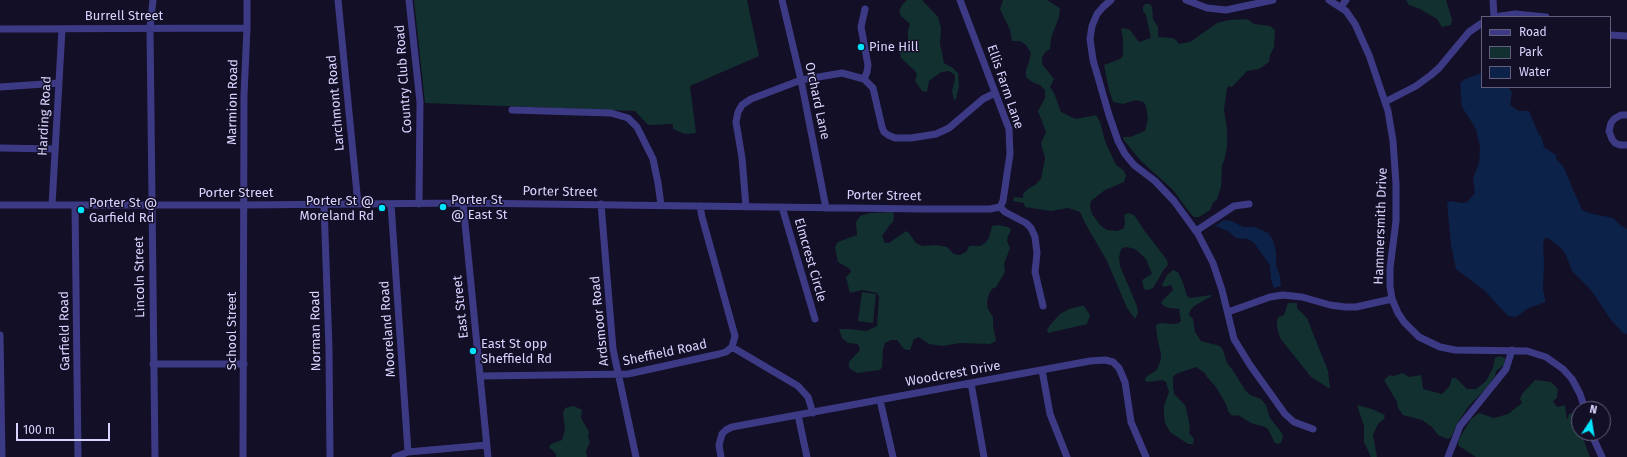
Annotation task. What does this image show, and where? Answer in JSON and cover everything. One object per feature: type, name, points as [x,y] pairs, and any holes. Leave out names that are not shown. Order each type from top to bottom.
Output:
[{"type":"street","name":"Lincoln Street","points":[[153,0],[150,28],[155,457]]},
{"type":"street","name":"Marmion Road","points":[[244,205],[245,83],[248,28],[247,0]]},
{"type":"street","name":"Larchmont Road","points":[[338,0],[358,204]]},
{"type":"street","name":"Country Club Road","points":[[409,0],[420,103],[419,204]]},
{"type":"street","name":"Orchard Lane","points":[[782,0],[801,80],[826,208]]},
{"type":"street","name":"Ellis Farm Lane","points":[[960,0],[995,93],[1008,122],[1010,154],[1003,201],[1000,207]]},
{"type":"street","points":[[1112,0],[1097,14],[1092,26],[1090,39],[1091,52],[1113,129],[1125,154],[1134,165],[1155,181],[1174,201],[1196,231],[1213,263],[1222,290],[1232,332],[1238,345],[1278,406],[1294,422],[1313,429]]},
{"type":"street","points":[[1186,0],[1207,8],[1226,10],[1273,0]]},
{"type":"street","name":"Hammersmith Drive","points":[[1329,0],[1341,6],[1351,17],[1362,37],[1385,102],[1393,141],[1396,177],[1396,221],[1390,274],[1392,299],[1404,322],[1419,337],[1434,345],[1455,350],[1512,350],[1527,351],[1540,355],[1563,369],[1578,389],[1582,401]]},
{"type":"street","points":[[1341,6],[1346,0]]},
{"type":"street","points":[[1493,0],[1494,16]]},
{"type":"street","points":[[864,79],[868,68],[861,27],[865,9]]},
{"type":"street","points":[[1498,16],[1522,14],[1538,16]]},
{"type":"street","points":[[1385,102],[1416,86],[1431,75],[1469,32],[1481,24]]},
{"type":"street","name":"Burrell Street","points":[[0,29],[248,28]]},
{"type":"street","name":"Harding Road","points":[[52,205],[62,29]]},
{"type":"street","points":[[1611,35],[1627,36]]},
{"type":"street","points":[[746,207],[742,158],[736,122],[738,112],[742,105],[748,100],[801,80],[842,72],[864,79],[871,84],[874,90],[884,132],[895,138],[923,137],[940,133],[983,99],[995,93]]},
{"type":"street","points":[[0,87],[58,83]]},
{"type":"street","points":[[512,110],[611,113],[625,116],[637,127],[652,156],[661,205]]},
{"type":"street","points":[[1627,115],[1621,115],[1614,119],[1611,123],[1609,131],[1615,142],[1620,145],[1627,145]]},
{"type":"street","points":[[0,148],[55,148]]},
{"type":"street","name":"Porter Street","points":[[0,205],[463,203],[931,209],[1000,207]]},
{"type":"street","name":"East Street","points":[[463,203],[488,457]]},
{"type":"street","name":"Norman Road","points":[[324,204],[328,320],[330,457]]},
{"type":"street","name":"Mooreland Road","points":[[391,204],[408,452]]},
{"type":"street","name":"Ardsmoor Road","points":[[601,204],[612,342],[636,457]]},
{"type":"street","points":[[1196,231],[1234,206],[1250,204]]},
{"type":"street","name":"Garfield Road","points":[[75,205],[78,457]]},
{"type":"street","name":"School Street","points":[[243,457],[244,205]]},
{"type":"street","points":[[700,206],[701,216],[735,336],[732,346],[798,386],[808,397],[813,412]]},
{"type":"street","name":"Elmcrest Circle","points":[[782,207],[815,319]]},
{"type":"street","points":[[1000,207],[1026,224],[1032,231],[1038,252],[1035,272],[1044,306]]},
{"type":"street","points":[[1228,312],[1270,297],[1283,295],[1302,296],[1330,305],[1345,307],[1356,307],[1392,299]]},
{"type":"street","points":[[0,335],[2,457]]},
{"type":"street","name":"Sheffield Road","points":[[480,376],[632,374],[719,354],[726,352],[732,346]]},
{"type":"street","points":[[1448,457],[1460,426],[1506,369],[1512,350]]},
{"type":"street","name":"Woodcrest Drive","points":[[721,457],[720,441],[722,434],[726,430],[813,412],[971,383],[1100,360],[1108,360],[1116,364],[1125,382],[1131,422],[1146,457]]},
{"type":"street","points":[[153,364],[244,364]]},
{"type":"street","points":[[1042,370],[1050,414],[1067,457]]},
{"type":"street","points":[[971,383],[984,457]]},
{"type":"street","points":[[880,400],[893,457]]},
{"type":"street","points":[[798,415],[807,457]]},
{"type":"street","points":[[1595,441],[1602,457]]},
{"type":"street","points":[[395,457],[408,452],[487,445]]},
{"type":"green space","points":[[414,0],[747,0],[759,56],[690,86],[696,133],[685,134],[673,129],[673,124],[648,125],[635,111],[425,103]]},
{"type":"green space","points":[[907,0],[922,0],[938,17],[941,28],[940,44],[944,63],[958,73],[959,86],[956,99],[954,100],[952,91],[955,75],[949,71],[941,72],[929,81],[927,92],[922,91],[915,81],[917,74],[901,58],[901,48],[908,40],[908,30],[910,24],[901,16],[899,11]]},
{"type":"green space","points":[[1003,0],[1047,0],[1060,8],[1059,17],[1051,38],[1050,49],[1045,52],[1042,58],[1042,64],[1054,79],[1050,87],[1054,93],[1061,112],[1076,119],[1096,115],[1100,122],[1105,141],[1116,165],[1123,170],[1126,175],[1124,182],[1105,190],[1091,201],[1090,206],[1092,214],[1101,226],[1107,230],[1118,231],[1124,228],[1124,215],[1128,213],[1134,215],[1167,260],[1168,265],[1153,288],[1148,290],[1144,289],[1142,280],[1152,274],[1146,259],[1135,249],[1126,247],[1121,249],[1119,257],[1120,266],[1137,306],[1138,313],[1135,319],[1127,308],[1107,261],[1080,212],[1068,208],[1051,211],[1025,207],[1024,203],[1013,201],[1014,197],[1023,198],[1023,194],[1041,179],[1045,158],[1041,143],[1046,132],[1038,111],[1045,98],[1045,90],[1040,85],[1032,82],[1026,77],[1026,70],[1031,53],[1026,45],[1020,41],[1012,41],[1010,30],[1000,9]]},
{"type":"green space","points":[[1406,0],[1446,0],[1452,20],[1451,25],[1442,27],[1437,19],[1420,9],[1409,5]]},
{"type":"green space","points":[[1145,4],[1150,4],[1152,7],[1153,19],[1158,27],[1158,37],[1172,38],[1179,44],[1190,42],[1217,23],[1229,20],[1247,19],[1254,24],[1270,26],[1275,30],[1274,47],[1270,55],[1269,62],[1259,69],[1247,71],[1232,87],[1229,86],[1227,88],[1224,110],[1227,129],[1227,147],[1222,165],[1221,187],[1217,199],[1213,203],[1210,210],[1199,217],[1194,217],[1190,213],[1173,190],[1140,160],[1123,139],[1124,137],[1130,137],[1145,131],[1148,119],[1146,106],[1143,102],[1136,100],[1123,104],[1113,102],[1109,90],[1104,65],[1120,59],[1123,56],[1123,39],[1121,29],[1125,28],[1130,30],[1139,42],[1151,38],[1146,15],[1143,11]]},
{"type":"green space","points":[[893,212],[893,222],[882,236],[885,243],[889,243],[906,231],[916,243],[922,246],[936,245],[947,247],[954,254],[960,255],[966,252],[969,246],[980,246],[985,243],[989,238],[992,226],[998,225],[1008,227],[1011,230],[1007,241],[1010,248],[1004,264],[1005,272],[996,287],[992,289],[989,294],[987,302],[988,309],[993,317],[996,341],[990,344],[960,343],[943,346],[929,344],[919,337],[914,339],[910,350],[907,350],[904,349],[897,340],[891,340],[885,343],[883,349],[882,367],[880,370],[857,373],[849,368],[849,362],[860,350],[858,344],[848,343],[842,338],[839,329],[866,331],[877,326],[879,297],[877,293],[863,290],[850,293],[846,277],[851,272],[850,269],[838,262],[835,247],[838,242],[857,235],[856,222],[860,216],[870,213]]},
{"type":"green space","points":[[1173,270],[1178,272],[1187,296],[1190,298],[1212,296],[1194,306],[1190,311],[1189,315],[1193,319],[1195,332],[1201,341],[1220,346],[1223,350],[1227,363],[1245,390],[1250,395],[1261,399],[1266,405],[1270,418],[1282,433],[1283,437],[1281,443],[1275,443],[1268,429],[1265,427],[1251,423],[1238,415],[1231,415],[1216,387],[1205,373],[1196,367],[1176,374],[1173,377],[1174,394],[1185,405],[1190,427],[1189,433],[1194,439],[1193,444],[1188,444],[1170,432],[1165,423],[1164,415],[1164,406],[1169,392],[1166,382],[1162,380],[1149,382],[1145,381],[1145,379],[1157,370],[1161,359],[1156,325],[1160,323],[1175,324],[1181,321],[1179,309],[1169,308],[1161,303],[1173,290],[1171,285],[1164,287],[1162,285],[1167,275]]},
{"type":"green space","points":[[862,292],[876,294],[873,323],[858,321]]},
{"type":"green space","points":[[1288,303],[1297,303],[1297,308],[1307,318],[1328,371],[1330,389],[1311,377],[1280,338],[1277,327],[1278,317],[1284,315]]},
{"type":"green space","points":[[1084,306],[1090,315],[1087,324],[1048,333],[1047,330],[1050,325],[1060,314],[1069,309]]},
{"type":"green space","points":[[1499,356],[1505,358],[1504,365],[1496,371],[1495,376],[1487,387],[1468,407],[1451,437],[1448,439],[1438,435],[1432,427],[1422,420],[1403,415],[1384,380],[1390,375],[1393,376],[1403,373],[1409,377],[1421,375],[1423,389],[1442,394],[1449,387],[1452,378],[1456,378],[1467,389],[1476,389],[1486,381],[1493,368],[1495,358]]},
{"type":"green space","points":[[1535,380],[1551,382],[1558,389],[1557,398],[1553,401],[1557,407],[1565,405],[1567,420],[1569,414],[1571,414],[1571,441],[1584,441],[1590,457],[1476,457],[1459,446],[1459,439],[1471,419],[1479,413],[1494,418],[1508,414],[1522,403],[1520,399],[1522,394]]},
{"type":"green space","points":[[1357,405],[1372,409],[1385,415],[1384,419],[1378,424],[1373,435],[1377,457],[1371,457],[1364,442],[1364,426]]},
{"type":"green space","points":[[574,406],[582,410],[581,418],[589,432],[588,436],[590,442],[586,451],[587,457],[556,457],[556,454],[549,447],[551,444],[562,440],[565,430],[563,413],[565,408]]},
{"type":"water","points":[[1481,73],[1481,88],[1509,88],[1512,92],[1510,105],[1519,111],[1529,111],[1539,135],[1541,136],[1544,147],[1556,155],[1556,159],[1563,166],[1582,210],[1613,218],[1627,229],[1627,334],[1623,333],[1611,320],[1591,290],[1572,271],[1562,249],[1548,238],[1544,239],[1543,245],[1543,289],[1545,302],[1527,309],[1516,317],[1508,316],[1484,290],[1456,269],[1451,245],[1447,203],[1450,201],[1467,202],[1475,193],[1473,178],[1479,163],[1480,148],[1476,129],[1462,107],[1460,83],[1465,79]]},
{"type":"water","points":[[1224,220],[1232,221],[1243,227],[1255,227],[1268,233],[1273,240],[1276,252],[1276,265],[1280,276],[1281,286],[1274,288],[1271,280],[1270,265],[1254,243],[1248,239],[1236,238],[1228,231],[1215,226]]},
{"type":"place","name":"Pine Hill","points":[[861,47]]},
{"type":"place","name":"Porter St @ East St","points":[[443,207]]},
{"type":"place","name":"Porter St @ Moreland Rd","points":[[382,208]]},
{"type":"place","name":"Porter St @ Garfield Rd","points":[[81,210]]},
{"type":"place","name":"East St opp Sheffield Rd","points":[[473,351]]}]
